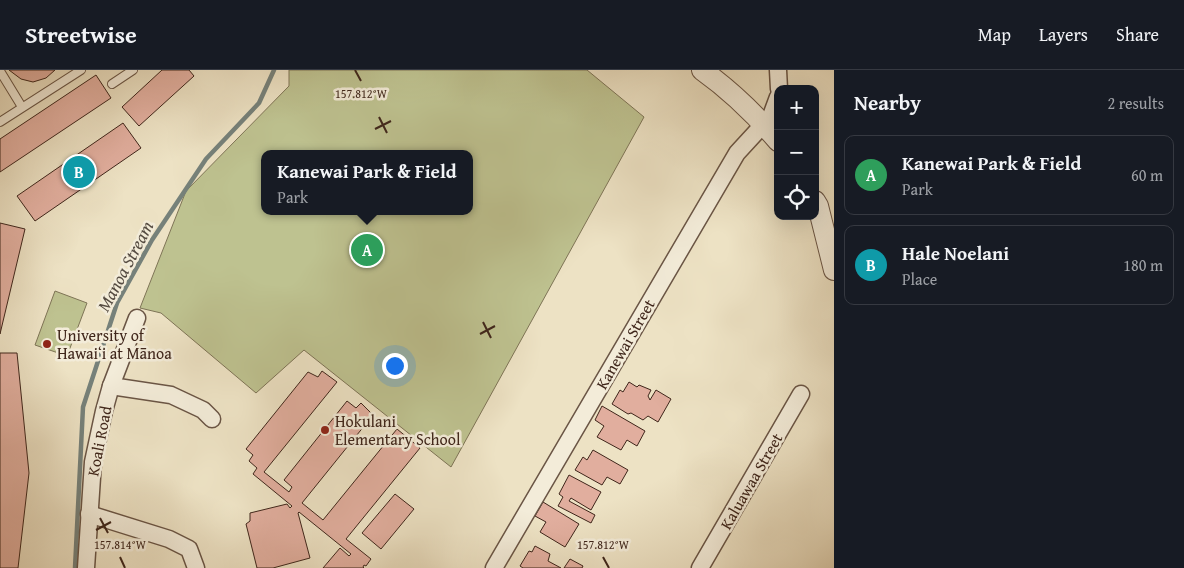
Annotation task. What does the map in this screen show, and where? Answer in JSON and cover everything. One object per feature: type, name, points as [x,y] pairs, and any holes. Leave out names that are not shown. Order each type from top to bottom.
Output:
[{"type":"street","points":[[702,70],[720,83],[774,136]]},
{"type":"street","points":[[778,70],[778,85]]},
{"type":"street","name":"Kanewai Street","points":[[494,568],[737,153],[772,116],[774,110]]},
{"type":"street","points":[[819,210],[834,270]]},
{"type":"street","name":"Koali Road","points":[[86,568],[93,462],[111,386],[137,318]]},
{"type":"street","points":[[111,386],[171,395],[203,410],[212,419]]},
{"type":"street","name":"Kaluawaa Street","points":[[700,568],[801,394]]},
{"type":"street","points":[[89,514],[169,539],[189,549],[196,568]]},
{"type":"lane","points":[[0,70],[22,107]]},
{"type":"lane","points":[[0,122],[81,70]]},
{"type":"lane","points":[[112,84],[133,70]]},
{"type":"green space","points":[[289,70],[587,70],[644,117],[451,467],[304,350],[256,393],[161,313],[140,308],[186,191],[289,86]]},
{"type":"green space","points":[[55,291],[87,303],[67,356],[35,345]]},
{"type":"building","points":[[9,70],[55,70],[46,78],[33,82],[21,79]]},
{"type":"building","points":[[162,70],[189,70],[194,76],[139,126],[122,107]]},
{"type":"building","points":[[96,75],[111,98],[0,172],[0,139]]},
{"type":"building","points":[[123,123],[141,148],[35,221],[17,196]]},
{"type":"building","points":[[0,223],[25,229],[0,334]]},
{"type":"building","points":[[0,353],[17,353],[29,473],[18,568],[0,568]]},
{"type":"building","points":[[322,371],[337,382],[264,472],[289,492],[292,487],[284,480],[347,401],[356,408],[361,403],[373,415],[302,503],[323,520],[397,429],[420,448],[346,539],[371,559],[366,566],[364,565],[364,568],[323,568],[340,548],[349,556],[351,554],[299,512],[310,558],[273,568],[257,568],[246,524],[250,521],[250,513],[287,504],[290,508],[292,506],[253,474],[257,468],[249,461],[253,455],[246,449],[308,372],[318,377]]},
{"type":"building","points":[[629,382],[637,387],[639,385],[651,390],[648,396],[650,400],[656,390],[671,399],[658,422],[648,416],[643,420],[631,413],[628,414],[612,404],[620,390],[623,392]]},
{"type":"building","points":[[602,406],[645,431],[637,446],[627,440],[621,450],[597,437],[604,426],[595,420]]},
{"type":"building","points":[[593,450],[628,470],[620,484],[607,477],[602,485],[575,470],[583,457],[587,460]]},
{"type":"building","points":[[569,475],[601,492],[591,510],[571,498],[569,501],[595,515],[591,523],[558,506],[563,497],[559,494]]},
{"type":"building","points":[[395,494],[414,509],[381,549],[362,533]]},
{"type":"building","points":[[543,502],[579,524],[565,547],[540,532],[546,522],[535,516]]},
{"type":"building","points":[[535,546],[550,554],[548,561],[561,568],[523,568],[520,566],[529,551],[532,552]]},
{"type":"building","points":[[570,559],[583,566],[582,568],[564,568]]},
{"type":"waterway","name":"Manoa Stream","points":[[75,568],[83,407],[117,303],[152,240],[206,159],[259,103],[274,70]]},
{"type":"place","name":"Hale Noelani","points":[[79,172]]},
{"type":"place","name":"Kanewai Park & Field","points":[[367,250]]},
{"type":"place","name":"University of Hawaiʻi at Mānoa","points":[[47,344]]},
{"type":"place","name":"Hokulani Elementary School","points":[[325,430]]}]
